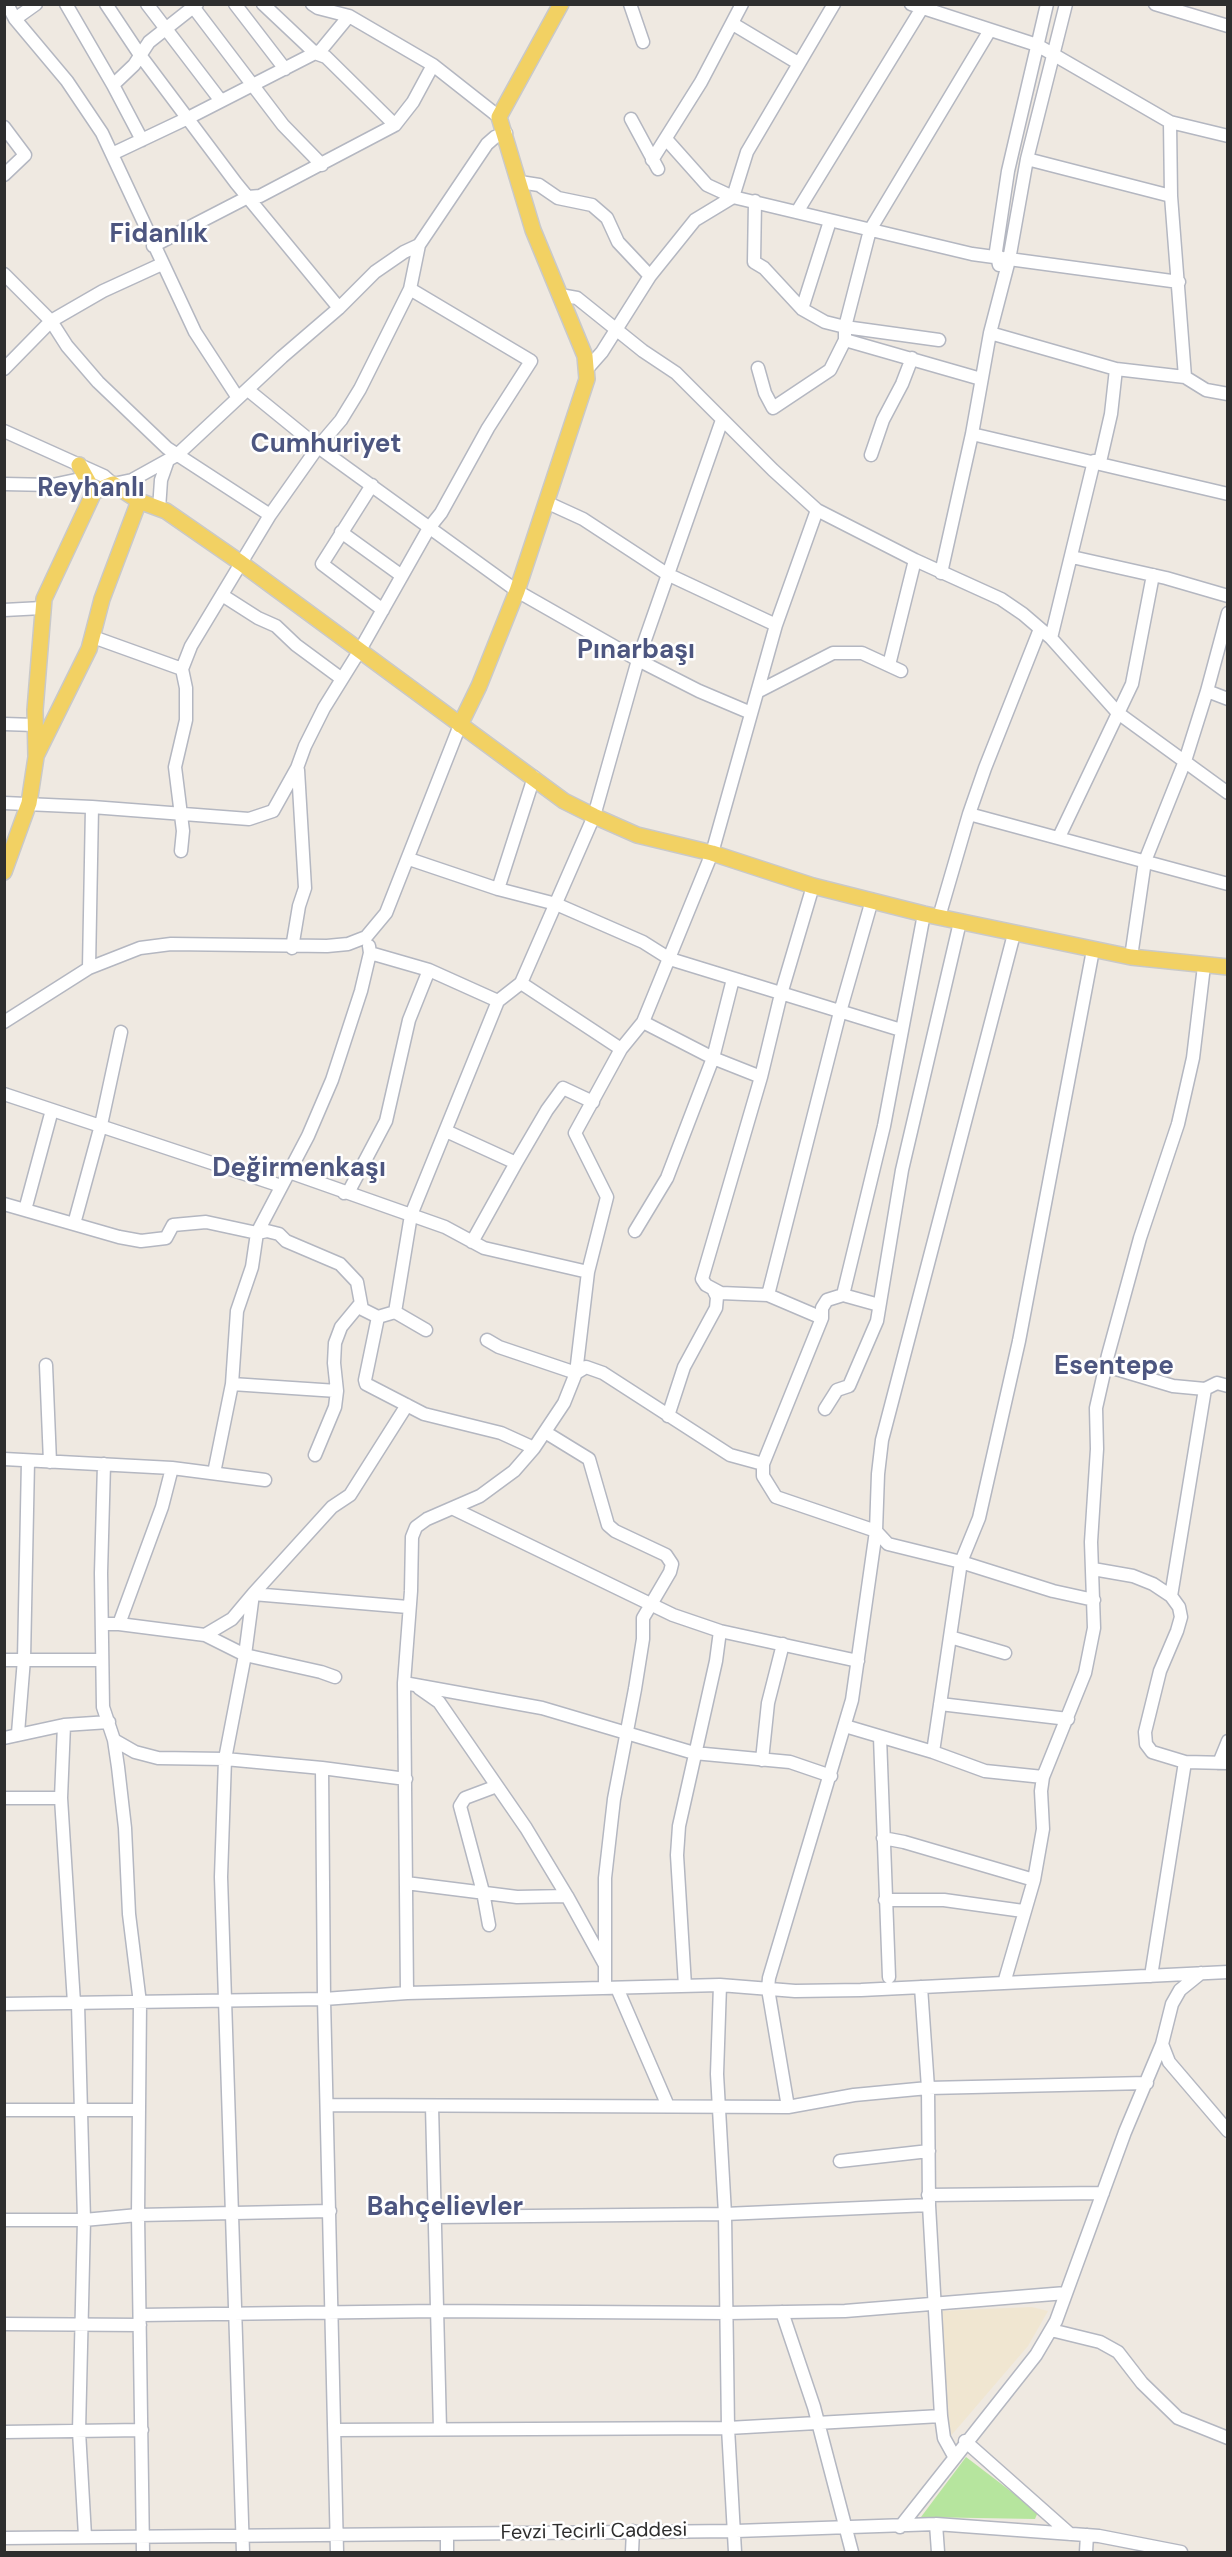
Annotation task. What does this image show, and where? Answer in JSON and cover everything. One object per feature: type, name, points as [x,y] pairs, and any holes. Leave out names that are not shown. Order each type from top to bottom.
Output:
[{"type":"main road","points":[[460,725],[479,686],[517,591],[585,389],[587,369],[585,356],[533,230],[506,133],[499,117],[561,4]]},
{"type":"main road","points":[[82,472],[94,492]]},
{"type":"main road","points":[[4,872],[29,803],[36,757],[35,725],[42,608],[49,585],[94,492],[113,484],[139,501],[159,508],[241,563],[564,801],[637,835],[712,853],[813,886],[1014,934],[1131,957],[1204,966],[1227,966]]},
{"type":"main road","points":[[36,757],[56,712],[84,663],[102,599],[139,501]]},
{"type":"street","points":[[36,4],[9,12],[67,81],[102,133],[195,332],[243,394],[517,591],[638,660],[699,691],[751,712]]},
{"type":"street","points":[[66,4],[142,140]]},
{"type":"street","points":[[106,4],[140,55],[248,197],[339,309]]},
{"type":"street","points":[[147,4],[221,101]]},
{"type":"street","points":[[235,4],[285,69]]},
{"type":"street","points":[[263,4],[315,53],[326,57],[395,125]]},
{"type":"street","points":[[630,4],[643,42]]},
{"type":"street","points":[[631,119],[655,165],[666,139],[733,24],[742,4]]},
{"type":"street","points":[[587,369],[602,352],[615,328],[650,276],[672,252],[695,220],[733,197],[747,152],[834,4]]},
{"type":"street","points":[[1003,259],[996,251],[1008,171],[1047,4]]},
{"type":"street","points":[[941,573],[972,434],[1001,284],[1003,259],[1052,53],[1066,4]]},
{"type":"street","points":[[1155,4],[1227,26]]},
{"type":"street","points":[[113,85],[134,65],[148,42],[194,5],[283,125],[322,165]]},
{"type":"street","points":[[317,6],[349,16],[433,65],[499,117]]},
{"type":"street","points":[[797,212],[916,6],[936,8],[990,30],[1037,45],[1170,122],[1227,136]]},
{"type":"street","points":[[112,154],[315,53],[330,41],[349,16]]},
{"type":"street","points":[[733,24],[798,63]]},
{"type":"street","points":[[758,368],[765,393],[773,408],[830,370],[845,340],[845,327],[870,230],[990,30]]},
{"type":"street","points":[[153,246],[248,197],[260,196],[322,165],[395,125],[413,102],[433,65]]},
{"type":"street","points":[[1170,122],[1171,196],[1185,377]]},
{"type":"street","points":[[4,127],[25,155],[4,175]]},
{"type":"street","points":[[181,851],[183,831],[175,767],[186,720],[186,688],[182,669],[191,646],[270,515],[318,447],[341,420],[360,389],[410,289],[419,245],[487,144],[495,137],[506,133]]},
{"type":"street","points":[[666,139],[707,185],[733,197],[1003,259],[1179,282]]},
{"type":"street","points":[[1008,171],[1026,165],[1171,196]]},
{"type":"street","points":[[520,182],[539,185],[558,198],[592,205],[607,218],[618,242],[650,276]]},
{"type":"street","points":[[754,201],[754,262],[764,268],[802,309],[825,322],[845,327],[939,340]]},
{"type":"street","points":[[802,309],[830,221]]},
{"type":"street","points":[[4,431],[82,472],[104,476],[113,484],[132,480],[173,457],[339,309],[375,272],[404,252],[419,245]]},
{"type":"street","points":[[4,369],[51,321],[103,291],[162,264]]},
{"type":"street","points":[[4,274],[51,321],[67,346],[98,382],[167,448],[173,457],[270,515]]},
{"type":"street","points":[[4,803],[249,819],[273,811],[297,768],[319,718],[429,528],[441,513],[488,428],[531,361],[410,289]]},
{"type":"street","points":[[560,295],[577,298],[676,373],[817,510],[941,573],[1001,599],[1051,638],[1118,713],[1227,793]]},
{"type":"street","points":[[990,333],[1116,369],[1185,377],[1206,390],[1227,394]]},
{"type":"street","points":[[845,340],[981,379]]},
{"type":"street","points":[[871,455],[883,420],[902,384],[912,358]]},
{"type":"street","points":[[1094,461],[1100,462],[1111,414],[1116,369]]},
{"type":"street","points":[[395,1312],[411,1215],[498,1001],[521,983],[594,816],[638,660],[722,420]]},
{"type":"street","points":[[972,434],[1227,494]]},
{"type":"street","points":[[159,508],[161,480],[173,457]]},
{"type":"street","points":[[1051,638],[1094,461]]},
{"type":"street","points":[[4,484],[52,485],[82,472]]},
{"type":"street","points":[[372,485],[322,564],[383,610]]},
{"type":"street","points":[[548,503],[583,519],[667,574],[776,625]]},
{"type":"street","points":[[407,1993],[406,1779],[410,1684],[408,1607],[411,1591],[412,1537],[416,1527],[427,1519],[480,1496],[514,1471],[534,1448],[564,1403],[576,1373],[588,1272],[608,1197],[575,1133],[621,1049],[643,1022],[712,853],[776,625],[817,510]]},
{"type":"street","points":[[341,532],[402,576]]},
{"type":"street","points":[[1072,557],[1153,575],[1227,596]]},
{"type":"street","points":[[889,664],[915,560]]},
{"type":"street","points":[[1059,837],[1132,684],[1153,575]]},
{"type":"street","points":[[222,595],[258,618],[276,626],[296,645],[342,679]]},
{"type":"street","points":[[4,610],[42,608]]},
{"type":"street","points":[[1131,957],[1145,861],[1185,760],[1207,691],[1227,613]]},
{"type":"street","points":[[843,1295],[884,1126],[901,1030],[932,915],[1040,629]]},
{"type":"street","points":[[93,637],[182,669]]},
{"type":"street","points":[[759,691],[833,653],[862,653],[901,671]]},
{"type":"street","points":[[1207,691],[1227,699]]},
{"type":"street","points":[[4,724],[35,725]]},
{"type":"street","points":[[4,1022],[88,968],[140,948],[171,944],[292,948],[348,944],[366,937],[386,913],[460,725]]},
{"type":"street","points":[[292,948],[299,906],[305,888],[297,768]]},
{"type":"street","points":[[498,889],[534,777]]},
{"type":"street","points":[[88,968],[92,807]]},
{"type":"street","points":[[969,814],[1227,884]]},
{"type":"street","points":[[409,859],[498,889],[556,904],[643,942],[670,959],[901,1030]]},
{"type":"street","points":[[668,1416],[684,1367],[716,1308],[717,1296],[702,1280],[703,1272],[761,1077],[780,994],[813,886]]},
{"type":"street","points":[[768,1295],[840,1012],[872,900]]},
{"type":"street","points":[[825,1409],[837,1390],[849,1386],[877,1321],[889,1262],[902,1170],[960,922]]},
{"type":"street","points":[[788,2107],[768,1989],[771,1966],[831,1776],[852,1700],[876,1531],[882,1440],[1014,934]]},
{"type":"street","points":[[214,1473],[232,1384],[237,1311],[252,1267],[257,1233],[289,1172],[332,1080],[361,991],[370,953],[366,937]]},
{"type":"street","points":[[933,1752],[962,1562],[979,1518],[1019,1341],[1093,950]]},
{"type":"street","points":[[370,953],[429,970],[498,1001]]},
{"type":"street","points":[[1004,1983],[1023,1911],[1034,1880],[1043,1829],[1041,1791],[1043,1777],[1085,1673],[1094,1628],[1091,1542],[1097,1449],[1096,1408],[1140,1238],[1178,1124],[1193,1058],[1204,966]]},
{"type":"street","points":[[344,1193],[349,1191],[386,1121],[409,1020],[429,970]]},
{"type":"street","points":[[635,1231],[666,1178],[713,1058],[733,979]]},
{"type":"street","points":[[521,983],[621,1049]]},
{"type":"street","points":[[643,1022],[713,1058],[761,1077]]},
{"type":"street","points":[[74,1224],[101,1125],[121,1032]]},
{"type":"street","points":[[472,1242],[516,1163],[563,1088],[593,1102]]},
{"type":"street","points":[[4,1094],[281,1186]]},
{"type":"street","points":[[25,1210],[52,1110]]},
{"type":"street","points":[[446,1131],[516,1163]]},
{"type":"street","points":[[289,1172],[445,1227],[472,1242],[497,1252],[588,1272]]},
{"type":"street","points":[[4,1204],[141,1241],[166,1238],[173,1225],[206,1222],[257,1233],[267,1231],[279,1234],[286,1240],[340,1264],[357,1282],[362,1309],[378,1317],[395,1312],[426,1330]]},
{"type":"street","points":[[714,1291],[768,1295],[822,1318]]},
{"type":"street","points":[[879,1305],[843,1295],[827,1300],[822,1308],[822,1318],[763,1464],[763,1476],[776,1497],[876,1531],[888,1544],[962,1562],[1053,1591],[1094,1600]]},
{"type":"street","points":[[315,1455],[335,1407],[337,1391],[334,1364],[335,1343],[341,1327],[360,1305]]},
{"type":"street","points":[[378,1317],[364,1380],[366,1384],[424,1414],[501,1433],[534,1448]]},
{"type":"street","points":[[487,1340],[499,1347],[576,1373],[586,1367],[603,1373],[730,1455],[763,1464]]},
{"type":"street","points":[[46,1365],[50,1462]]},
{"type":"street","points":[[1107,1366],[1173,1386],[1205,1389],[1217,1383],[1227,1386]]},
{"type":"street","points":[[232,1384],[337,1391]]},
{"type":"street","points":[[1171,1596],[1205,1389]]},
{"type":"street","points":[[205,1635],[232,1619],[332,1507],[350,1495],[407,1405]]},
{"type":"street","points":[[545,1432],[589,1459],[604,1518],[608,1525],[615,1531],[671,1558],[670,1572],[643,1618],[643,1639],[628,1733],[614,1798],[605,1878],[605,1965],[611,1988],[668,2106]]},
{"type":"street","points":[[4,1459],[172,1468],[265,1480]]},
{"type":"street","points":[[18,1733],[24,1659],[28,1461]]},
{"type":"street","points":[[104,1464],[101,1660],[103,1707],[114,1740],[125,1828],[129,1914],[140,2002],[138,2215],[143,2553]]},
{"type":"street","points":[[119,1624],[162,1507],[172,1468]]},
{"type":"street","points":[[454,1509],[673,1615],[720,1631],[858,1661]]},
{"type":"street","points":[[1093,1569],[1133,1576],[1153,1584],[1171,1596],[1179,1607],[1181,1617],[1160,1671],[1145,1732],[1146,1744],[1152,1752],[1185,1762],[1223,1763],[1227,1741]]},
{"type":"street","points":[[253,1594],[408,1607]]},
{"type":"street","points":[[243,2553],[221,1877],[225,1759],[245,1655],[253,1594]]},
{"type":"street","points":[[102,1624],[119,1624],[205,1635],[245,1655],[335,1677]]},
{"type":"street","points":[[685,1986],[677,1855],[679,1826],[716,1661],[720,1631]]},
{"type":"street","points":[[950,1637],[1005,1653]]},
{"type":"street","points":[[762,1760],[768,1703],[783,1644]]},
{"type":"street","points":[[4,1660],[101,1660]]},
{"type":"street","points":[[410,1684],[542,1708],[694,1753],[790,1762],[831,1776]]},
{"type":"street","points":[[410,1684],[439,1702],[526,1828],[605,1965]]},
{"type":"street","points":[[940,1704],[1068,1719]]},
{"type":"street","points":[[4,1738],[18,1733],[64,1725],[109,1722]]},
{"type":"street","points":[[64,1725],[61,1798],[82,2109],[84,2220],[79,2431],[85,2536]]},
{"type":"street","points":[[845,1726],[933,1752],[985,1771],[1043,1777]]},
{"type":"street","points":[[880,1737],[889,1977]]},
{"type":"street","points":[[114,1740],[135,1752],[158,1758],[225,1759],[406,1779]]},
{"type":"street","points":[[1151,1976],[1185,1762]]},
{"type":"street","points":[[322,1768],[324,1999],[337,2553]]},
{"type":"street","points":[[489,1925],[483,1892],[460,1806],[465,1798],[497,1786]]},
{"type":"street","points":[[4,1798],[61,1798]]},
{"type":"street","points":[[883,1838],[1034,1880]]},
{"type":"street","points":[[406,1883],[517,1896],[567,1896]]},
{"type":"street","points":[[885,1900],[944,1900],[1023,1911]]},
{"type":"street","points":[[4,2004],[324,1999],[407,1993],[720,1985],[817,1991],[1227,1972]]},
{"type":"street","points":[[900,2527],[1036,2355],[1051,2330],[1125,2132],[1162,2044],[1172,2004],[1180,1990],[1202,1973]]},
{"type":"street","points":[[720,1985],[719,2106],[728,2313],[728,2428],[736,2531],[735,2553]]},
{"type":"street","points":[[921,1987],[928,2088],[929,2200],[941,2416],[944,2438],[954,2456]]},
{"type":"street","points":[[1162,2044],[1169,2062],[1227,2131]]},
{"type":"street","points":[[327,2105],[788,2107],[854,2096],[928,2088],[1147,2083]]},
{"type":"street","points":[[432,2106],[440,2429]]},
{"type":"street","points":[[4,2110],[138,2110]]},
{"type":"street","points":[[840,2161],[928,2151]]},
{"type":"street","points":[[435,2217],[725,2214],[929,2200],[1103,2193]]},
{"type":"street","points":[[4,2220],[84,2220],[138,2215],[330,2211]]},
{"type":"street","points":[[4,2324],[83,2324],[236,2314],[437,2311],[728,2313],[845,2311],[1066,2293]]},
{"type":"street","points":[[782,2312],[819,2424],[852,2553]]},
{"type":"street","points":[[1051,2330],[1101,2342],[1118,2352],[1142,2383],[1178,2418],[1227,2438]]},
{"type":"street","points":[[335,2430],[728,2428],[941,2416]]},
{"type":"street","points":[[4,2432],[142,2430]]},
{"type":"street","points":[[965,2442],[1070,2535]]},
{"type":"street","points":[[936,2524],[938,2553]]},
{"type":"street","name":"Fevzi Tecirli Caddesi","points":[[4,2538],[736,2531],[847,2529],[936,2524],[1087,2535],[1180,2553]]},
{"type":"street","points":[[632,2553],[633,2531]]},
{"type":"street","points":[[447,2534],[447,2553]]},
{"type":"street","points":[[1086,2553],[1087,2535]]},
{"type":"shaded area","points":[[1032,2307],[1048,2311],[1028,2346],[949,2438],[939,2311]]},
{"type":"green space","points":[[966,2457],[1038,2512],[1035,2519],[921,2517]]},
{"type":"district","name":"Fidanlık","points":[[159,235]]},
{"type":"district","name":"Cumhuriyet","points":[[326,445]]},
{"type":"district","name":"Reyhanlı","points":[[91,489]]},
{"type":"district","name":"Pınarbaşı","points":[[636,651]]},
{"type":"district","name":"Değirmenkaşı","points":[[299,1169]]},
{"type":"district","name":"Esentepe","points":[[1114,1367]]},
{"type":"district","name":"Bahçelievler","points":[[445,2208]]}]
